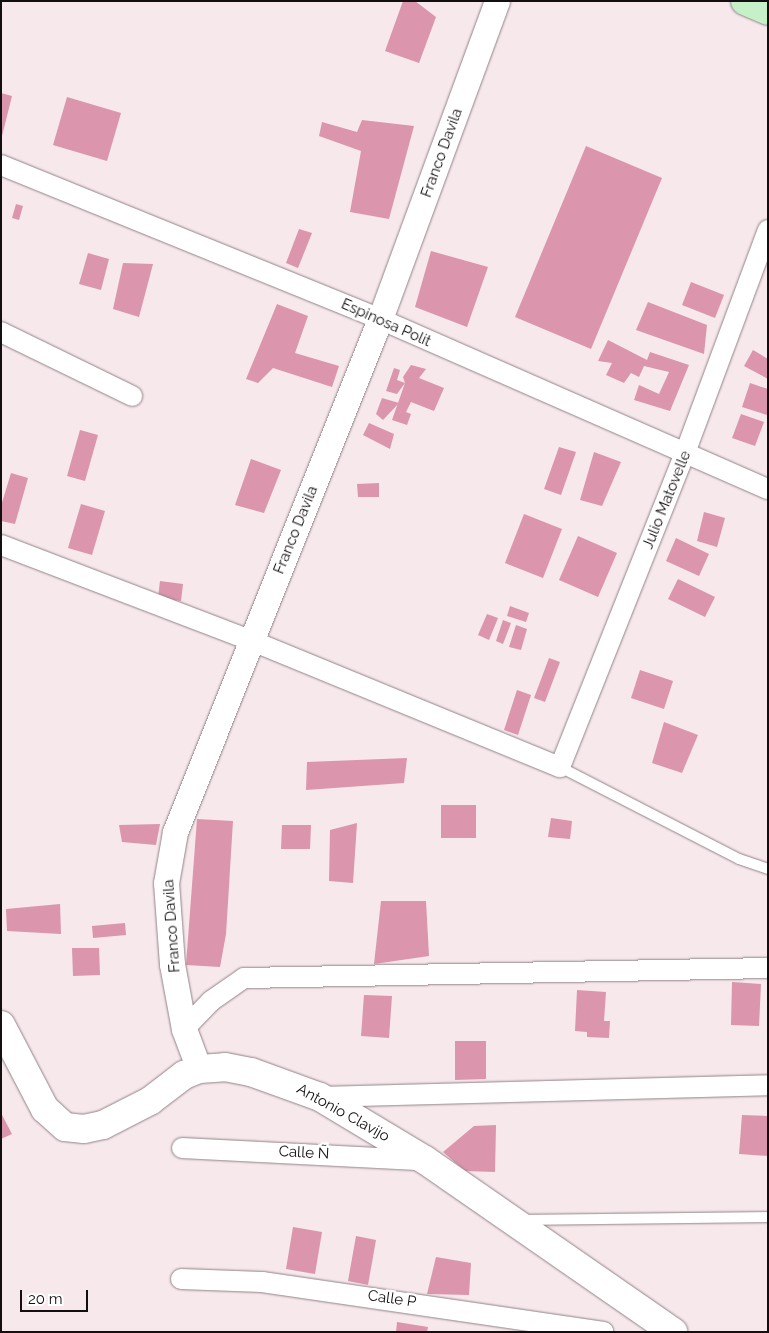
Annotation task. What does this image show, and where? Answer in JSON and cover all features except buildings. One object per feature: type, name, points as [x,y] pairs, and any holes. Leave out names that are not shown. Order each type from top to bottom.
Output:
[{"type":"main road","points":[[745,1],[768,11]]},
{"type":"main road","name":"Antonio Clavijo","points":[[1,1025],[45,1109],[65,1127],[84,1129],[103,1125],[150,1101],[184,1075],[199,1068],[225,1067],[251,1072],[320,1097],[425,1160],[673,1332]]},
{"type":"street","name":"Franco Davila","points":[[199,1068],[184,1029],[172,964],[166,883],[175,832],[250,640],[380,319],[497,1]]},
{"type":"street","name":"Espinosa Polit","points":[[1,165],[380,319],[517,382],[768,489]]},
{"type":"street","name":"Julio Matovelle","points":[[560,767],[685,452],[768,230]]},
{"type":"street","points":[[1,332],[132,396]]},
{"type":"street","points":[[1,545],[250,640],[560,767]]},
{"type":"street","points":[[184,1029],[211,1000],[244,978],[768,968]]},
{"type":"street","points":[[320,1097],[768,1085]]},
{"type":"street","name":"Calle Ñ","points":[[182,1148],[425,1160]]},
{"type":"street","name":"Calle P","points":[[181,1278],[262,1282],[603,1332]]},
{"type":"lane","points":[[560,767],[739,859],[768,869]]},
{"type":"lane","points":[[511,1220],[768,1217]]}]
